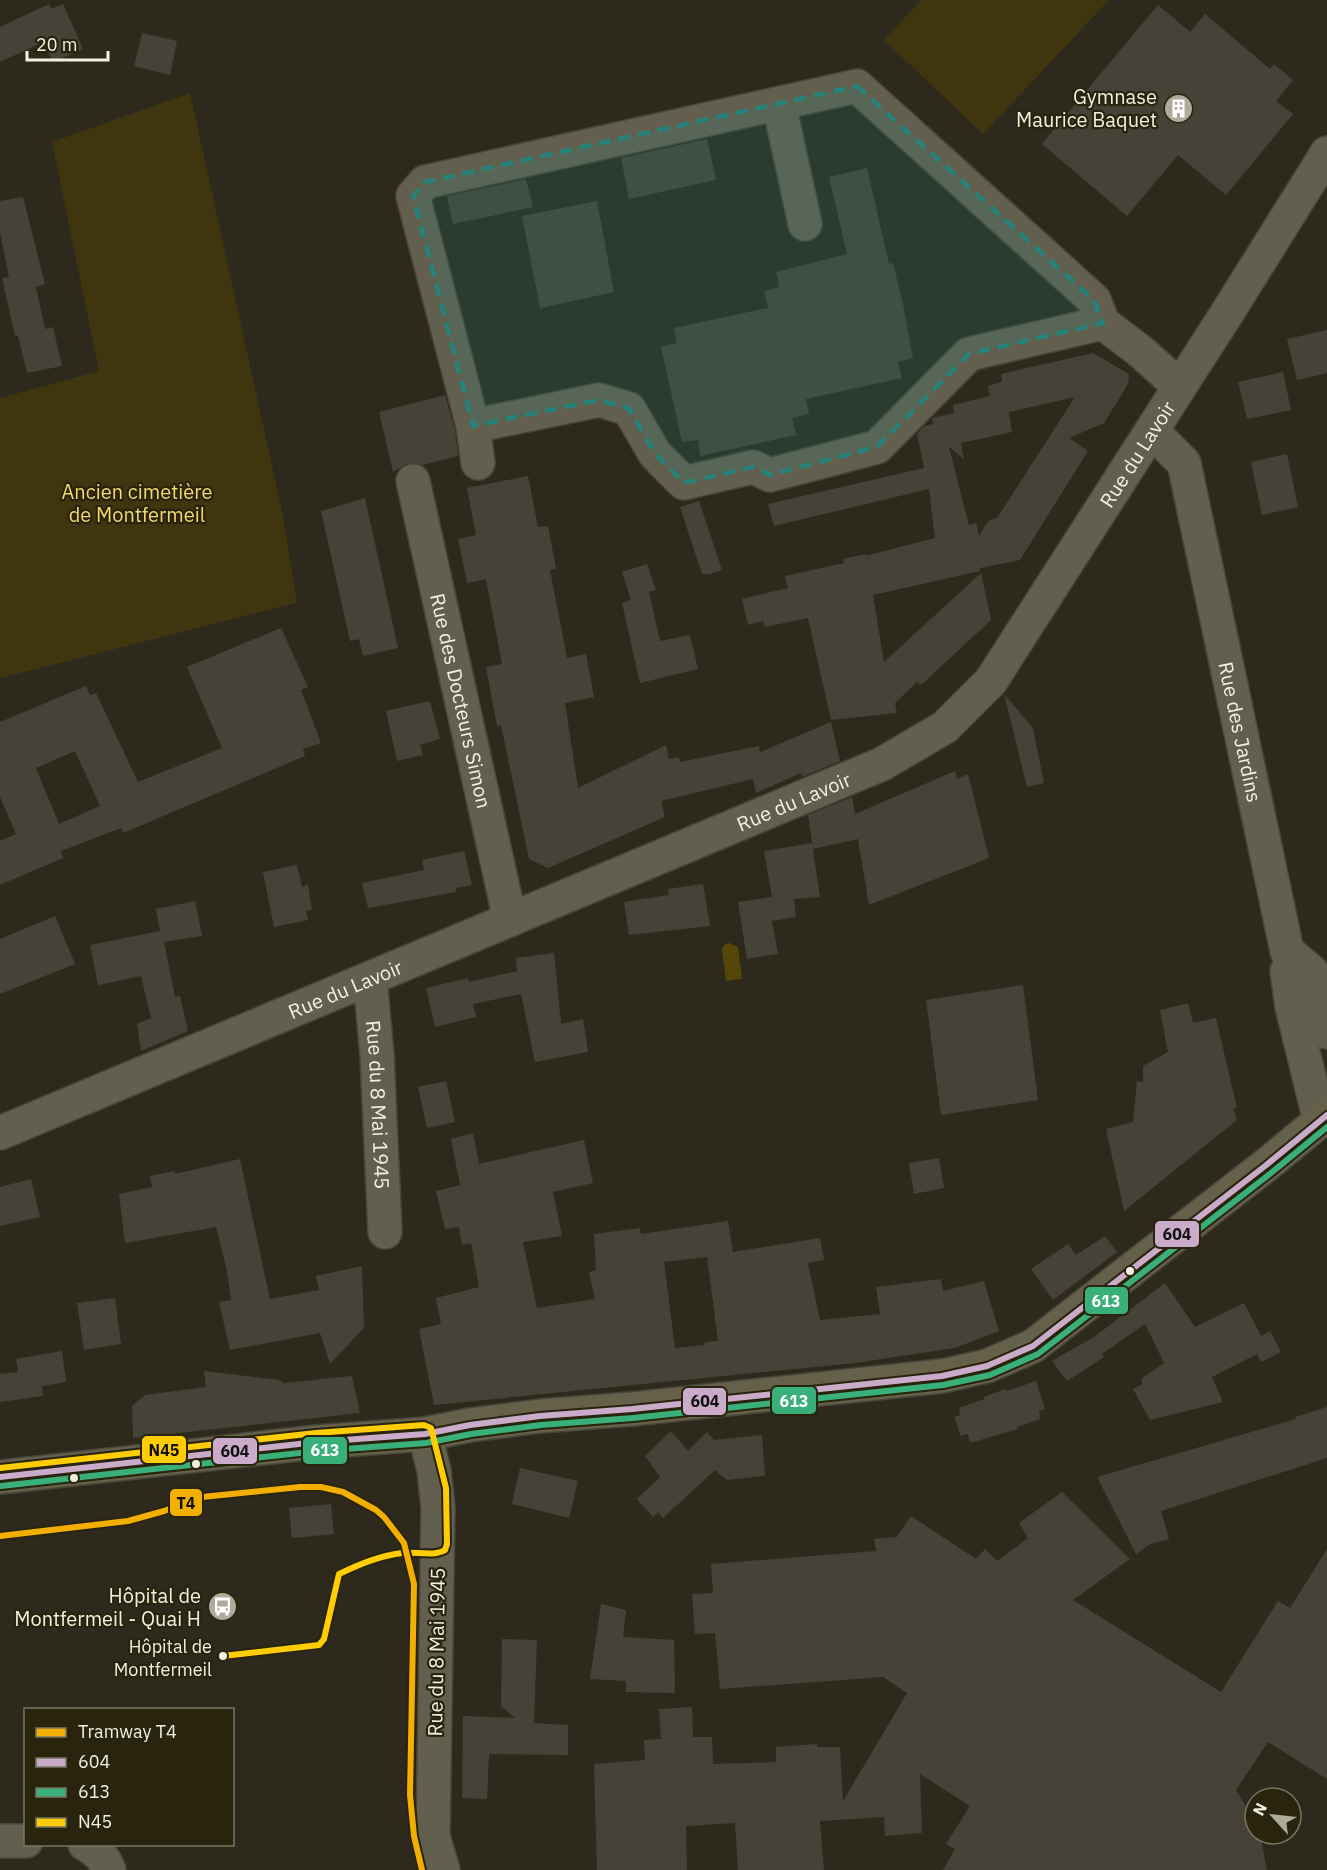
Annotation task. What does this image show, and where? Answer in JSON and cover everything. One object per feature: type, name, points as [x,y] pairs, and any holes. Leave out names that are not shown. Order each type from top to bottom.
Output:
[{"type":"street","points":[[478,463],[473,426],[413,196],[425,182],[857,86],[1094,300],[1103,323],[1140,351],[1179,386]]},
{"type":"street","points":[[779,104],[806,224]]},
{"type":"street","name":"Rue du Lavoir","points":[[0,1133],[882,764],[945,727],[991,681],[1327,153]]},
{"type":"street","points":[[473,426],[599,400],[629,409],[655,454],[684,483],[753,467],[770,475],[877,447],[969,354],[1103,323]]},
{"type":"street","name":"Rue des Jardins","points":[[1152,431],[1184,463],[1287,961],[1292,1007],[1324,1118]]},
{"type":"street","name":"Rue des Docteurs Simon","points":[[413,481],[510,920]]},
{"type":"street","points":[[1287,961],[1312,972],[1327,1032]]},
{"type":"street","name":"Rue du 8 Mai 1945","points":[[370,979],[377,1047],[385,1232]]},
{"type":"street","points":[[0,1477],[316,1442],[425,1434],[470,1425],[540,1416],[632,1409],[942,1376],[987,1366],[1033,1346],[1324,1118]]},
{"type":"street","name":"Rue du 8 Mai 1945","points":[[425,1434],[434,1471],[438,1508],[433,1836],[443,1870]]},
{"type":"street","points":[[0,1840],[24,1841]]},
{"type":"street","points":[[87,1846],[95,1850],[105,1861],[109,1870]]},
{"type":"highlighted area","points":[[857,86],[1094,300],[1103,323],[969,354],[877,447],[770,475],[753,467],[684,483],[655,454],[629,409],[599,400],[473,426],[413,196],[425,182]]},
{"type":"green space","points":[[921,0],[1109,0],[983,134],[884,40]]},
{"type":"green space","name":"Ancien cimetière de Montfermeil","points":[[190,93],[283,516],[297,603],[0,678],[0,398],[99,371],[52,142]]},
{"type":"shaded area","points":[[729,943],[738,947],[742,979],[726,981],[722,949],[725,944]]},
{"type":"building","points":[[49,4],[51,9],[63,4],[83,49],[53,62],[43,42],[0,62],[0,27]]},
{"type":"building","name":"Gymnase Maurice Baquet","points":[[1158,5],[1190,32],[1205,14],[1270,69],[1274,64],[1293,80],[1276,101],[1293,114],[1226,195],[1178,155],[1127,216],[1042,144]]},
{"type":"building","points":[[142,33],[177,41],[170,75],[134,66]]},
{"type":"building","points":[[707,139],[716,180],[629,199],[621,158]]},
{"type":"building","points":[[867,168],[889,264],[893,263],[903,304],[913,358],[898,362],[902,378],[806,399],[809,414],[792,418],[796,435],[700,456],[698,440],[682,442],[661,347],[677,343],[674,328],[768,308],[764,291],[779,287],[776,272],[847,254],[829,177]]},
{"type":"building","points":[[526,179],[533,207],[453,224],[447,196]]},
{"type":"building","points":[[23,197],[45,284],[36,287],[45,329],[53,327],[62,366],[27,373],[18,336],[15,336],[2,278],[9,277],[0,233],[0,201]]},
{"type":"building","points":[[597,201],[614,292],[540,308],[522,216]]},
{"type":"building","points":[[1327,330],[1327,373],[1297,380],[1287,339]]},
{"type":"building","points":[[1093,353],[1129,374],[1128,384],[1104,423],[1069,438],[1088,451],[1020,560],[873,595],[884,662],[981,573],[991,620],[921,685],[917,682],[895,703],[897,713],[831,720],[808,618],[765,627],[763,621],[748,625],[742,599],[788,588],[785,576],[844,563],[843,559],[865,554],[865,556],[935,538],[929,489],[774,526],[768,504],[924,468],[917,434],[924,426],[933,424],[932,418],[954,413],[953,405],[990,396],[988,386],[1002,382],[1001,374]],"holes":[[[1075,397],[997,518],[988,521],[979,536],[976,523],[969,525],[949,447],[964,459],[961,443],[1012,432],[1009,412]]]},
{"type":"building","points":[[1283,372],[1291,410],[1247,419],[1238,382]]},
{"type":"building","points":[[445,395],[455,430],[458,456],[422,465],[408,463],[393,472],[379,412]]},
{"type":"building","points":[[1287,454],[1298,507],[1262,515],[1251,462]]},
{"type":"building","points":[[528,476],[538,527],[548,526],[556,569],[550,570],[567,658],[586,654],[594,697],[565,703],[578,788],[666,745],[669,759],[679,757],[680,762],[759,746],[760,752],[831,722],[840,761],[802,777],[801,773],[756,793],[753,779],[661,801],[665,817],[548,868],[529,859],[501,725],[497,726],[486,667],[502,664],[486,579],[467,583],[458,539],[476,535],[467,488]]},
{"type":"building","points":[[365,498],[398,648],[363,656],[359,639],[350,641],[321,511]]},
{"type":"building","points":[[699,501],[722,570],[710,574],[702,574],[680,507]]},
{"type":"building","points":[[647,564],[656,590],[649,592],[660,641],[690,635],[698,669],[640,683],[622,603],[631,600],[622,572]]},
{"type":"building","points":[[281,628],[308,687],[301,690],[321,743],[303,749],[305,756],[123,833],[121,828],[61,851],[63,858],[0,885],[0,841],[16,834],[0,797],[0,722],[86,686],[90,695],[96,693],[138,782],[222,748],[187,667]],"holes":[[[75,751],[100,806],[59,824],[36,768]]]},
{"type":"building","points":[[1004,694],[1033,728],[1044,783],[1027,787]]},
{"type":"building","points":[[430,701],[440,739],[420,745],[423,755],[397,761],[386,711]]},
{"type":"building","points":[[955,771],[957,779],[968,774],[989,858],[869,905],[858,839],[813,849],[808,815],[852,797],[855,814]]},
{"type":"building","points":[[812,843],[820,897],[794,899],[796,917],[772,921],[778,954],[747,959],[738,902],[772,897],[764,851]]},
{"type":"building","points":[[464,851],[472,885],[456,888],[456,892],[368,908],[362,883],[424,870],[422,860]]},
{"type":"building","points":[[297,865],[302,887],[308,885],[312,910],[306,911],[308,920],[274,927],[263,872]]},
{"type":"building","points":[[703,884],[710,926],[629,935],[624,902],[669,895],[668,889]]},
{"type":"building","points":[[195,901],[202,936],[164,942],[175,997],[180,996],[188,1031],[141,1051],[137,1024],[151,1018],[141,976],[98,985],[90,945],[160,931],[156,909]]},
{"type":"building","points":[[55,916],[75,964],[0,994],[0,939]]},
{"type":"building","points":[[554,953],[561,1024],[583,1019],[588,1052],[535,1062],[521,994],[473,1004],[476,1017],[435,1027],[426,988],[468,978],[469,982],[517,971],[516,958]]},
{"type":"building","points":[[1023,985],[1038,1100],[941,1115],[926,1000]]},
{"type":"building","points":[[1188,1003],[1193,1023],[1216,1018],[1237,1108],[1233,1109],[1237,1120],[1124,1211],[1106,1129],[1133,1122],[1137,1081],[1143,1082],[1143,1066],[1168,1052],[1160,1010]]},
{"type":"building","points":[[446,1081],[455,1122],[427,1128],[418,1087]]},
{"type":"building","points":[[473,1133],[479,1164],[584,1140],[593,1183],[553,1192],[562,1236],[523,1242],[537,1308],[595,1299],[589,1272],[596,1270],[594,1234],[640,1228],[641,1234],[728,1221],[733,1252],[820,1238],[824,1260],[808,1263],[820,1320],[880,1314],[876,1287],[941,1279],[943,1291],[984,1281],[999,1331],[955,1348],[855,1363],[434,1405],[419,1329],[441,1324],[436,1298],[479,1287],[471,1243],[462,1245],[459,1227],[445,1229],[436,1191],[460,1185],[451,1139]],"holes":[[[707,1257],[718,1341],[675,1348],[664,1262]]]},
{"type":"building","points":[[939,1158],[944,1188],[914,1194],[909,1163]]},
{"type":"building","points":[[240,1159],[270,1299],[319,1290],[316,1276],[362,1266],[364,1328],[330,1364],[320,1333],[230,1350],[219,1302],[231,1300],[227,1271],[216,1227],[125,1243],[119,1194],[152,1187],[150,1176],[175,1171],[175,1174]]},
{"type":"building","points":[[31,1179],[40,1217],[0,1226],[0,1187]]},
{"type":"building","points":[[1105,1236],[1117,1252],[1053,1300],[1031,1269],[1068,1244],[1076,1255]]},
{"type":"building","points":[[1165,1283],[1195,1327],[1244,1303],[1261,1336],[1270,1331],[1281,1352],[1261,1362],[1257,1354],[1212,1377],[1223,1402],[1150,1420],[1133,1389],[1143,1384],[1141,1379],[1164,1363],[1145,1324],[1102,1354],[1104,1357],[1067,1381],[1052,1361],[1094,1337]]},
{"type":"building","points":[[115,1298],[121,1344],[84,1350],[77,1303]]},
{"type":"building","points":[[62,1351],[66,1382],[42,1386],[43,1396],[0,1402],[0,1374],[18,1372],[16,1359]]},
{"type":"building","points":[[204,1371],[279,1380],[284,1383],[352,1376],[360,1413],[133,1438],[132,1406],[145,1395],[206,1387]]},
{"type":"building","points":[[1036,1381],[1045,1409],[1039,1411],[1040,1419],[1017,1427],[1018,1429],[970,1443],[968,1434],[961,1436],[954,1417],[960,1415],[959,1408],[1005,1389],[1007,1391]]},
{"type":"building","points":[[1327,1407],[1327,1458],[1161,1511],[1169,1539],[1150,1544],[1136,1554],[1097,1477],[1296,1419],[1295,1417]]},
{"type":"building","points":[[671,1431],[688,1451],[707,1432],[714,1440],[762,1435],[765,1476],[727,1480],[715,1470],[663,1518],[658,1512],[653,1517],[637,1499],[660,1477],[645,1456]]},
{"type":"building","points":[[520,1468],[578,1481],[569,1518],[512,1504]]},
{"type":"building","points":[[1062,1492],[1130,1559],[1073,1600],[1221,1692],[1278,1601],[1290,1608],[1327,1549],[1327,1779],[1268,1742],[1236,1790],[1243,1801],[1243,1846],[1262,1846],[1267,1870],[943,1870],[955,1849],[946,1844],[970,1806],[920,1774],[922,1833],[885,1836],[884,1817],[820,1821],[824,1870],[738,1870],[735,1823],[686,1826],[687,1870],[597,1870],[594,1764],[645,1760],[644,1740],[661,1739],[659,1709],[692,1707],[693,1737],[712,1737],[713,1764],[776,1762],[776,1747],[817,1744],[817,1747],[840,1747],[843,1801],[907,1693],[883,1677],[720,1689],[715,1633],[695,1634],[692,1594],[713,1593],[711,1564],[876,1551],[874,1539],[897,1537],[911,1516],[976,1559],[985,1549],[997,1561],[1028,1538],[1019,1523]]},
{"type":"building","points":[[331,1504],[334,1534],[292,1538],[289,1508]]},
{"type":"building","points":[[601,1604],[626,1610],[623,1637],[674,1640],[675,1693],[626,1692],[626,1681],[590,1679]]},
{"type":"building","points":[[502,1639],[537,1640],[534,1723],[568,1725],[568,1755],[489,1754],[487,1799],[462,1798],[463,1716],[515,1718],[501,1706]]},
{"type":"tram line","name":"T4","points":[[0,1536],[128,1521],[202,1497],[300,1487],[321,1487],[343,1492],[376,1510],[404,1543],[414,1584],[410,1795],[414,1836],[422,1870]]},
{"type":"transit line","name":"604","points":[[0,1477],[317,1442],[425,1434],[470,1425],[540,1416],[632,1409],[942,1376],[987,1366],[1033,1346],[1327,1115]]},
{"type":"transit line","name":"613","points":[[1,1486],[318,1451],[426,1443],[471,1434],[541,1425],[633,1418],[943,1385],[990,1375],[1038,1354],[1327,1127]]},
{"type":"transit line","name":"N45","points":[[0,1468],[316,1433],[424,1425],[431,1428],[446,1488],[447,1544],[445,1550],[435,1553],[385,1556],[339,1574],[324,1639],[319,1645],[223,1656]]},
{"type":"place","name":"Gymnase Maurice Baquet","points":[[1178,108]]},
{"type":"place","name":"Hôpital de Montfermeil - Quai H","points":[[222,1607]]},
{"type":"place","name":"Hôpital de Montfermeil","points":[[223,1656]]}]
